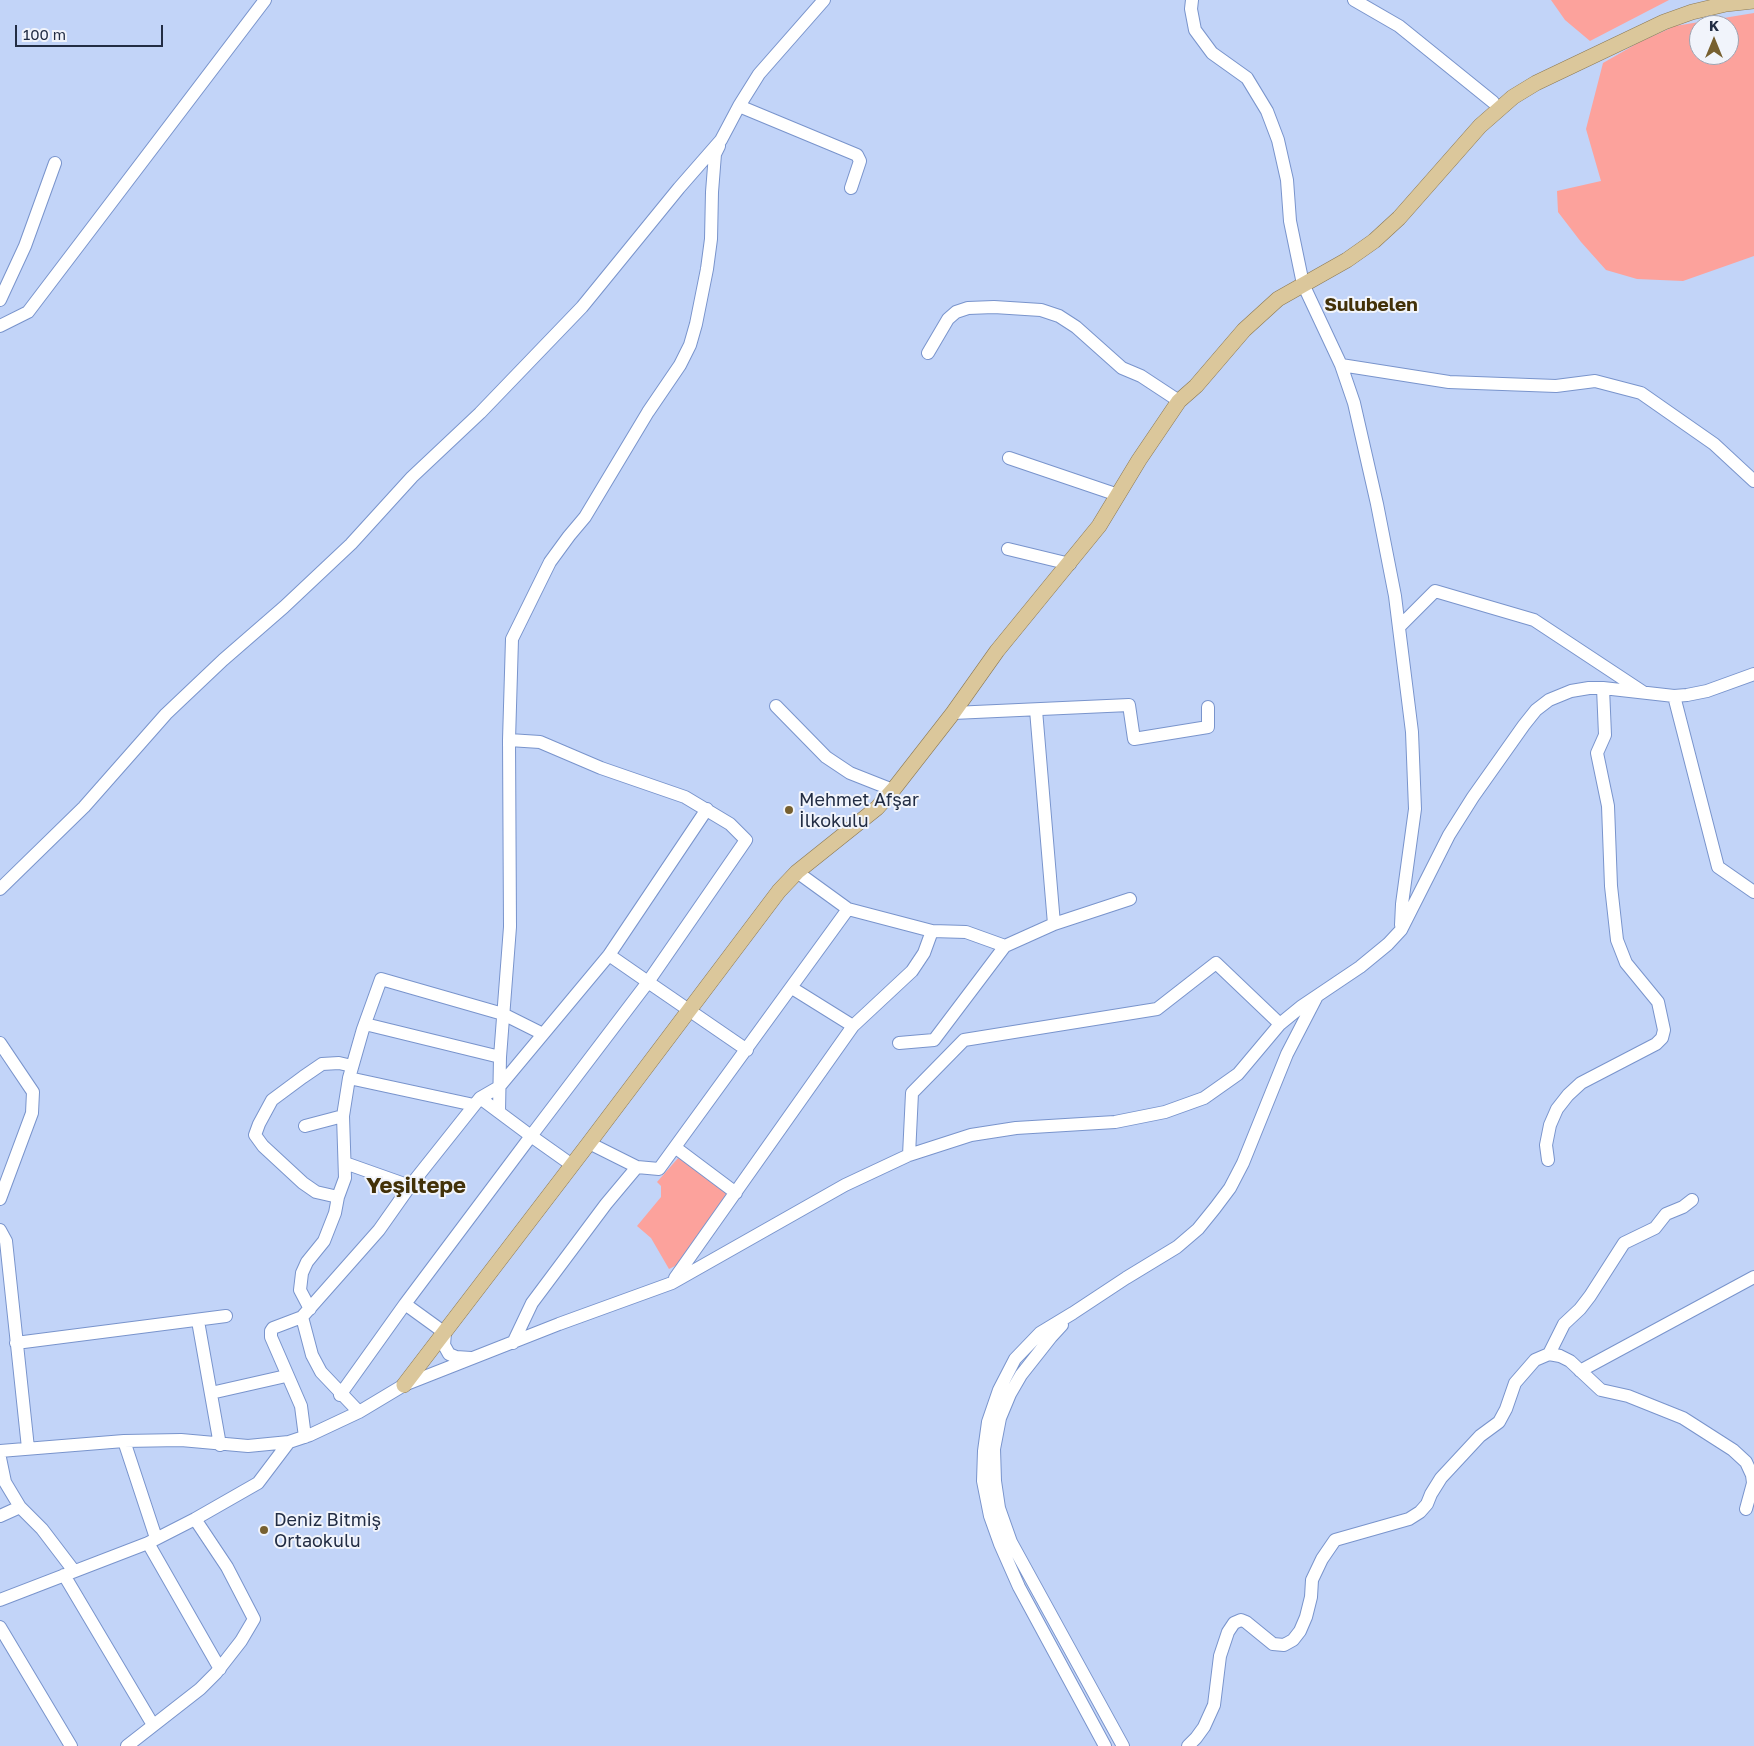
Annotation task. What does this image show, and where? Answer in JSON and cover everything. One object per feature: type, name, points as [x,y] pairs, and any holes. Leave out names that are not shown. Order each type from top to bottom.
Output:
[{"type":"main road","points":[[1302,281],[1347,260],[1374,241],[1399,218],[1469,138],[1513,97],[1670,10],[1714,0]]},
{"type":"main road","points":[[404,1385],[779,890],[797,872],[878,808],[953,713],[998,651],[1099,526],[1143,453],[1183,397],[1196,386],[1260,313],[1385,221],[1493,102],[1527,80],[1692,12],[1726,4],[1754,1]]},
{"type":"street","points":[[0,326],[28,312],[265,0]]},
{"type":"street","points":[[499,1112],[500,1057],[510,927],[509,740],[512,639],[550,562],[585,517],[648,412],[680,365],[690,345],[707,269],[711,238],[715,154],[738,106],[759,74],[824,0]]},
{"type":"street","points":[[1192,0],[1191,9],[1195,30],[1212,53],[1246,78],[1267,111],[1278,140],[1287,180],[1290,221],[1302,281],[1341,366],[1354,403],[1377,504],[1399,627],[1412,732],[1414,809],[1402,904],[1401,930]]},
{"type":"street","points":[[1354,0],[1399,26],[1493,102]]},
{"type":"street","points":[[738,106],[857,155],[860,162],[851,188]]},
{"type":"street","points":[[0,889],[84,807],[166,714],[350,544],[412,477],[480,413],[582,307],[679,188],[722,140]]},
{"type":"street","points":[[0,300],[25,246],[56,163]]},
{"type":"street","points":[[928,353],[948,319],[956,312],[968,308],[994,307],[1042,310],[1059,316],[1076,327],[1122,368],[1183,397]]},
{"type":"street","points":[[1341,366],[1449,382],[1556,386],[1595,381],[1641,393],[1714,444],[1754,481]]},
{"type":"street","points":[[1009,458],[1118,495]]},
{"type":"street","points":[[1008,549],[1070,564]]},
{"type":"street","points":[[1399,627],[1435,591],[1534,620],[1646,694]]},
{"type":"street","points":[[0,1451],[181,1440],[220,1445],[248,1446],[289,1442],[305,1437],[359,1412],[404,1385],[672,1282],[845,1185],[909,1155],[971,1135],[1016,1128],[1115,1122],[1165,1112],[1204,1098],[1238,1074],[1280,1024],[1302,1006],[1360,967],[1388,944],[1401,930],[1449,835],[1473,796],[1536,710],[1549,700],[1571,691],[1589,688],[1687,696],[1754,674]]},
{"type":"street","points":[[1548,1160],[1546,1145],[1550,1125],[1557,1109],[1568,1096],[1581,1083],[1656,1044],[1662,1038],[1664,1030],[1658,1002],[1626,963],[1617,940],[1611,886],[1608,806],[1597,753],[1605,735],[1603,688]]},
{"type":"street","points":[[1674,696],[1718,868],[1754,892]]},
{"type":"street","points":[[953,713],[1129,705],[1134,739],[1208,727],[1208,707]]},
{"type":"street","points":[[776,706],[826,757],[850,773],[893,790]]},
{"type":"street","points":[[1036,710],[1054,924]]},
{"type":"street","points":[[340,1395],[405,1304],[648,982],[746,840],[730,824],[685,798],[601,768],[540,742],[509,740]]},
{"type":"street","points":[[305,1437],[300,1406],[286,1376],[271,1337],[271,1331],[306,1313],[379,1230],[410,1186],[477,1102],[499,1087],[544,1034],[608,955],[707,809]]},
{"type":"street","points":[[797,872],[848,909],[932,931],[966,932],[1005,946]]},
{"type":"street","points":[[899,1043],[934,1040],[1005,946],[1054,924],[1130,899]]},
{"type":"street","points":[[589,1143],[637,1167],[658,1169],[676,1148],[848,909]]},
{"type":"street","points":[[672,1282],[853,1026],[912,972],[924,953],[932,931]]},
{"type":"street","points":[[608,955],[689,1008],[747,1050]]},
{"type":"street","points":[[909,1155],[912,1092],[964,1040],[1157,1009],[1216,963],[1280,1024]]},
{"type":"street","points":[[359,1412],[340,1395],[321,1372],[312,1355],[306,1313],[300,1290],[302,1273],[307,1262],[324,1241],[335,1214],[338,1197],[345,1178],[343,1116],[350,1072],[381,980],[503,1014],[544,1034]]},
{"type":"street","points":[[792,988],[853,1026]]},
{"type":"street","points":[[1105,1746],[1019,1587],[1000,1544],[990,1516],[983,1481],[984,1451],[988,1422],[999,1390],[1015,1359],[1040,1333],[1177,1247],[1198,1229],[1215,1208],[1230,1188],[1243,1162],[1287,1054],[1317,997]]},
{"type":"street","points":[[365,1024],[500,1057]]},
{"type":"street","points":[[0,1043],[33,1092],[32,1113],[0,1199]]},
{"type":"street","points":[[338,1197],[316,1192],[303,1183],[263,1146],[256,1135],[259,1124],[272,1100],[322,1064],[339,1063],[350,1072],[477,1102],[499,1112],[572,1164]]},
{"type":"street","points":[[305,1126],[343,1116]]},
{"type":"street","points":[[676,1148],[736,1193]]},
{"type":"street","points":[[344,1163],[410,1186]]},
{"type":"street","points":[[513,1343],[532,1303],[606,1204],[637,1167]]},
{"type":"street","points":[[1549,1354],[1564,1324],[1580,1309],[1590,1296],[1624,1243],[1655,1228],[1666,1214],[1683,1207],[1692,1200]]},
{"type":"street","points":[[0,1230],[6,1241],[28,1448]]},
{"type":"street","points":[[1580,1371],[1754,1277]]},
{"type":"street","points":[[405,1304],[445,1333],[444,1345],[449,1354],[456,1357],[475,1359]]},
{"type":"street","points":[[1073,1313],[1050,1337],[1021,1375],[1010,1394],[1000,1418],[994,1450],[995,1481],[999,1508],[1011,1542],[1122,1746]]},
{"type":"street","points":[[16,1343],[226,1316]]},
{"type":"street","points":[[198,1321],[220,1445]]},
{"type":"street","points":[[1188,1746],[1204,1727],[1214,1704],[1220,1656],[1228,1632],[1234,1623],[1241,1620],[1246,1622],[1273,1644],[1284,1645],[1293,1640],[1300,1631],[1306,1617],[1314,1574],[1335,1540],[1409,1519],[1420,1512],[1427,1504],[1441,1478],[1480,1436],[1499,1422],[1506,1409],[1515,1383],[1535,1360],[1549,1354],[1560,1356],[1570,1361],[1601,1390],[1628,1396],[1683,1418],[1733,1450],[1746,1462],[1752,1475],[1753,1483],[1746,1509]]},
{"type":"street","points":[[210,1393],[286,1376]]},
{"type":"street","points":[[124,1442],[152,1540],[220,1669]]},
{"type":"street","points":[[0,1600],[43,1585],[152,1540],[195,1519],[258,1483],[289,1442]]},
{"type":"street","points":[[0,1458],[5,1482],[20,1507],[42,1529],[69,1573],[153,1725]]},
{"type":"street","points":[[0,1516],[20,1507]]},
{"type":"street","points":[[127,1746],[200,1689],[220,1669],[241,1641],[254,1619],[227,1567],[195,1519]]},
{"type":"street","points":[[0,1627],[71,1746]]},
{"type":"shaded area","points":[[1551,0],[1669,0],[1590,41],[1565,20]]},
{"type":"shaded area","points":[[1754,13],[1754,256],[1683,281],[1637,279],[1606,270],[1558,212],[1557,191],[1601,181],[1586,129],[1603,63],[1638,43],[1675,26],[1689,24],[1689,65],[1739,65],[1739,15]]},
{"type":"shaded area","points":[[679,1157],[727,1193],[679,1264],[669,1269],[651,1238],[637,1226],[661,1197],[661,1186],[657,1182]]},
{"type":"place","name":"Mehmet Afşar İlkokulu","points":[[789,810]]},
{"type":"place","name":"Deniz Bitmiş Ortaokulu","points":[[264,1530]]},
{"type":"district","name":"Sulubelen","points":[[1371,305]]},
{"type":"district","name":"Yeşiltepe","points":[[416,1186]]}]
